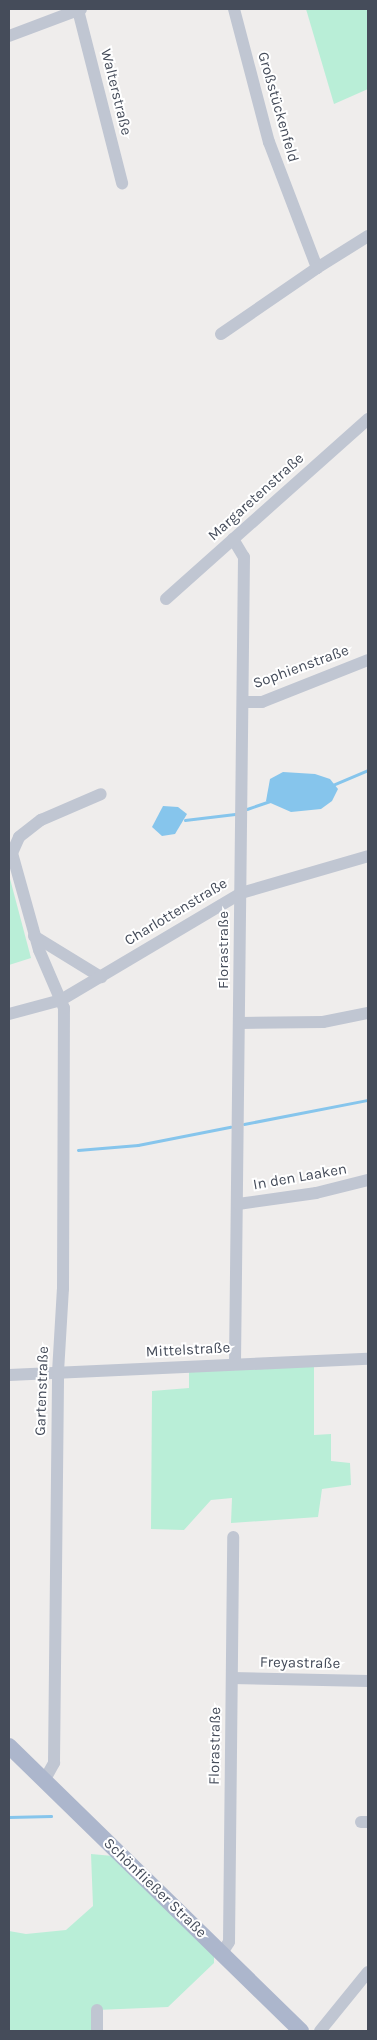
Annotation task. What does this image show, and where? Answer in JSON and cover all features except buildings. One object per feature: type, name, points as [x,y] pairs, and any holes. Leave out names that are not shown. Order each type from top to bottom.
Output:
[{"type":"main road","name":"Schönfließer Straße","points":[[9,1746],[301,2031]]},
{"type":"street","points":[[9,36],[79,9]]},
{"type":"street","name":"Walterstraße","points":[[79,9],[122,182]]},
{"type":"street","name":"Großstückenfeld","points":[[234,9],[269,142],[317,268]]},
{"type":"street","points":[[221,334],[317,268],[368,236]]},
{"type":"street","name":"Margaretenstraße","points":[[166,599],[368,419]]},
{"type":"street","name":"Florastraße","points":[[233,539],[244,557],[244,702],[235,1364]]},
{"type":"street","name":"Sophienstraße","points":[[244,702],[262,702],[368,660]]},
{"type":"street","name":"Gartenstraße","points":[[44,1781],[54,1763],[58,1372],[64,1288],[64,1008],[34,936],[15,872],[14,846],[26,830],[41,820],[101,794]]},
{"type":"street","name":"Charlottenstraße","points":[[9,1014],[61,1000],[240,893],[368,856]]},
{"type":"street","points":[[34,936],[102,977]]},
{"type":"street","points":[[240,1023],[323,1022],[368,1013]]},
{"type":"street","name":"In den Laaken","points":[[238,1204],[316,1193],[368,1180]]},
{"type":"street","name":"Mittelstraße","points":[[9,1374],[368,1358]]},
{"type":"street","name":"Florastraße","points":[[222,1953],[229,1942],[233,1537]]},
{"type":"street","name":"Freyastraße","points":[[232,1678],[368,1681]]},
{"type":"street","points":[[320,2031],[368,1972]]},
{"type":"street","points":[[96,2010],[97,2031]]},
{"type":"green space","points":[[306,9],[368,9],[368,89],[334,104]]},
{"type":"green space","points":[[9,875],[31,958],[9,965]]},
{"type":"green space","points":[[314,1365],[314,1435],[331,1434],[331,1461],[350,1463],[351,1485],[322,1489],[318,1517],[231,1523],[232,1498],[211,1500],[184,1530],[151,1529],[152,1391],[189,1388],[189,1372]]},
{"type":"green space","points":[[91,1854],[113,1856],[214,1953],[214,1963],[168,2007],[97,2010],[97,2031],[9,2031],[9,1931],[26,1934],[66,1930],[93,1906]]},
{"type":"water","points":[[283,772],[315,774],[330,779],[338,789],[332,801],[321,809],[291,812],[266,801],[270,779]]},
{"type":"water","points":[[163,806],[178,807],[187,814],[175,834],[162,836],[152,827]]},
{"type":"waterway","points":[[333,785],[368,770]]},
{"type":"waterway","points":[[247,809],[270,801]]},
{"type":"waterway","points":[[185,820],[235,814]]},
{"type":"waterway","points":[[244,1124],[368,1100]]},
{"type":"waterway","points":[[78,1150],[138,1145],[230,1127]]},
{"type":"waterway","points":[[9,1817],[51,1816]]}]
